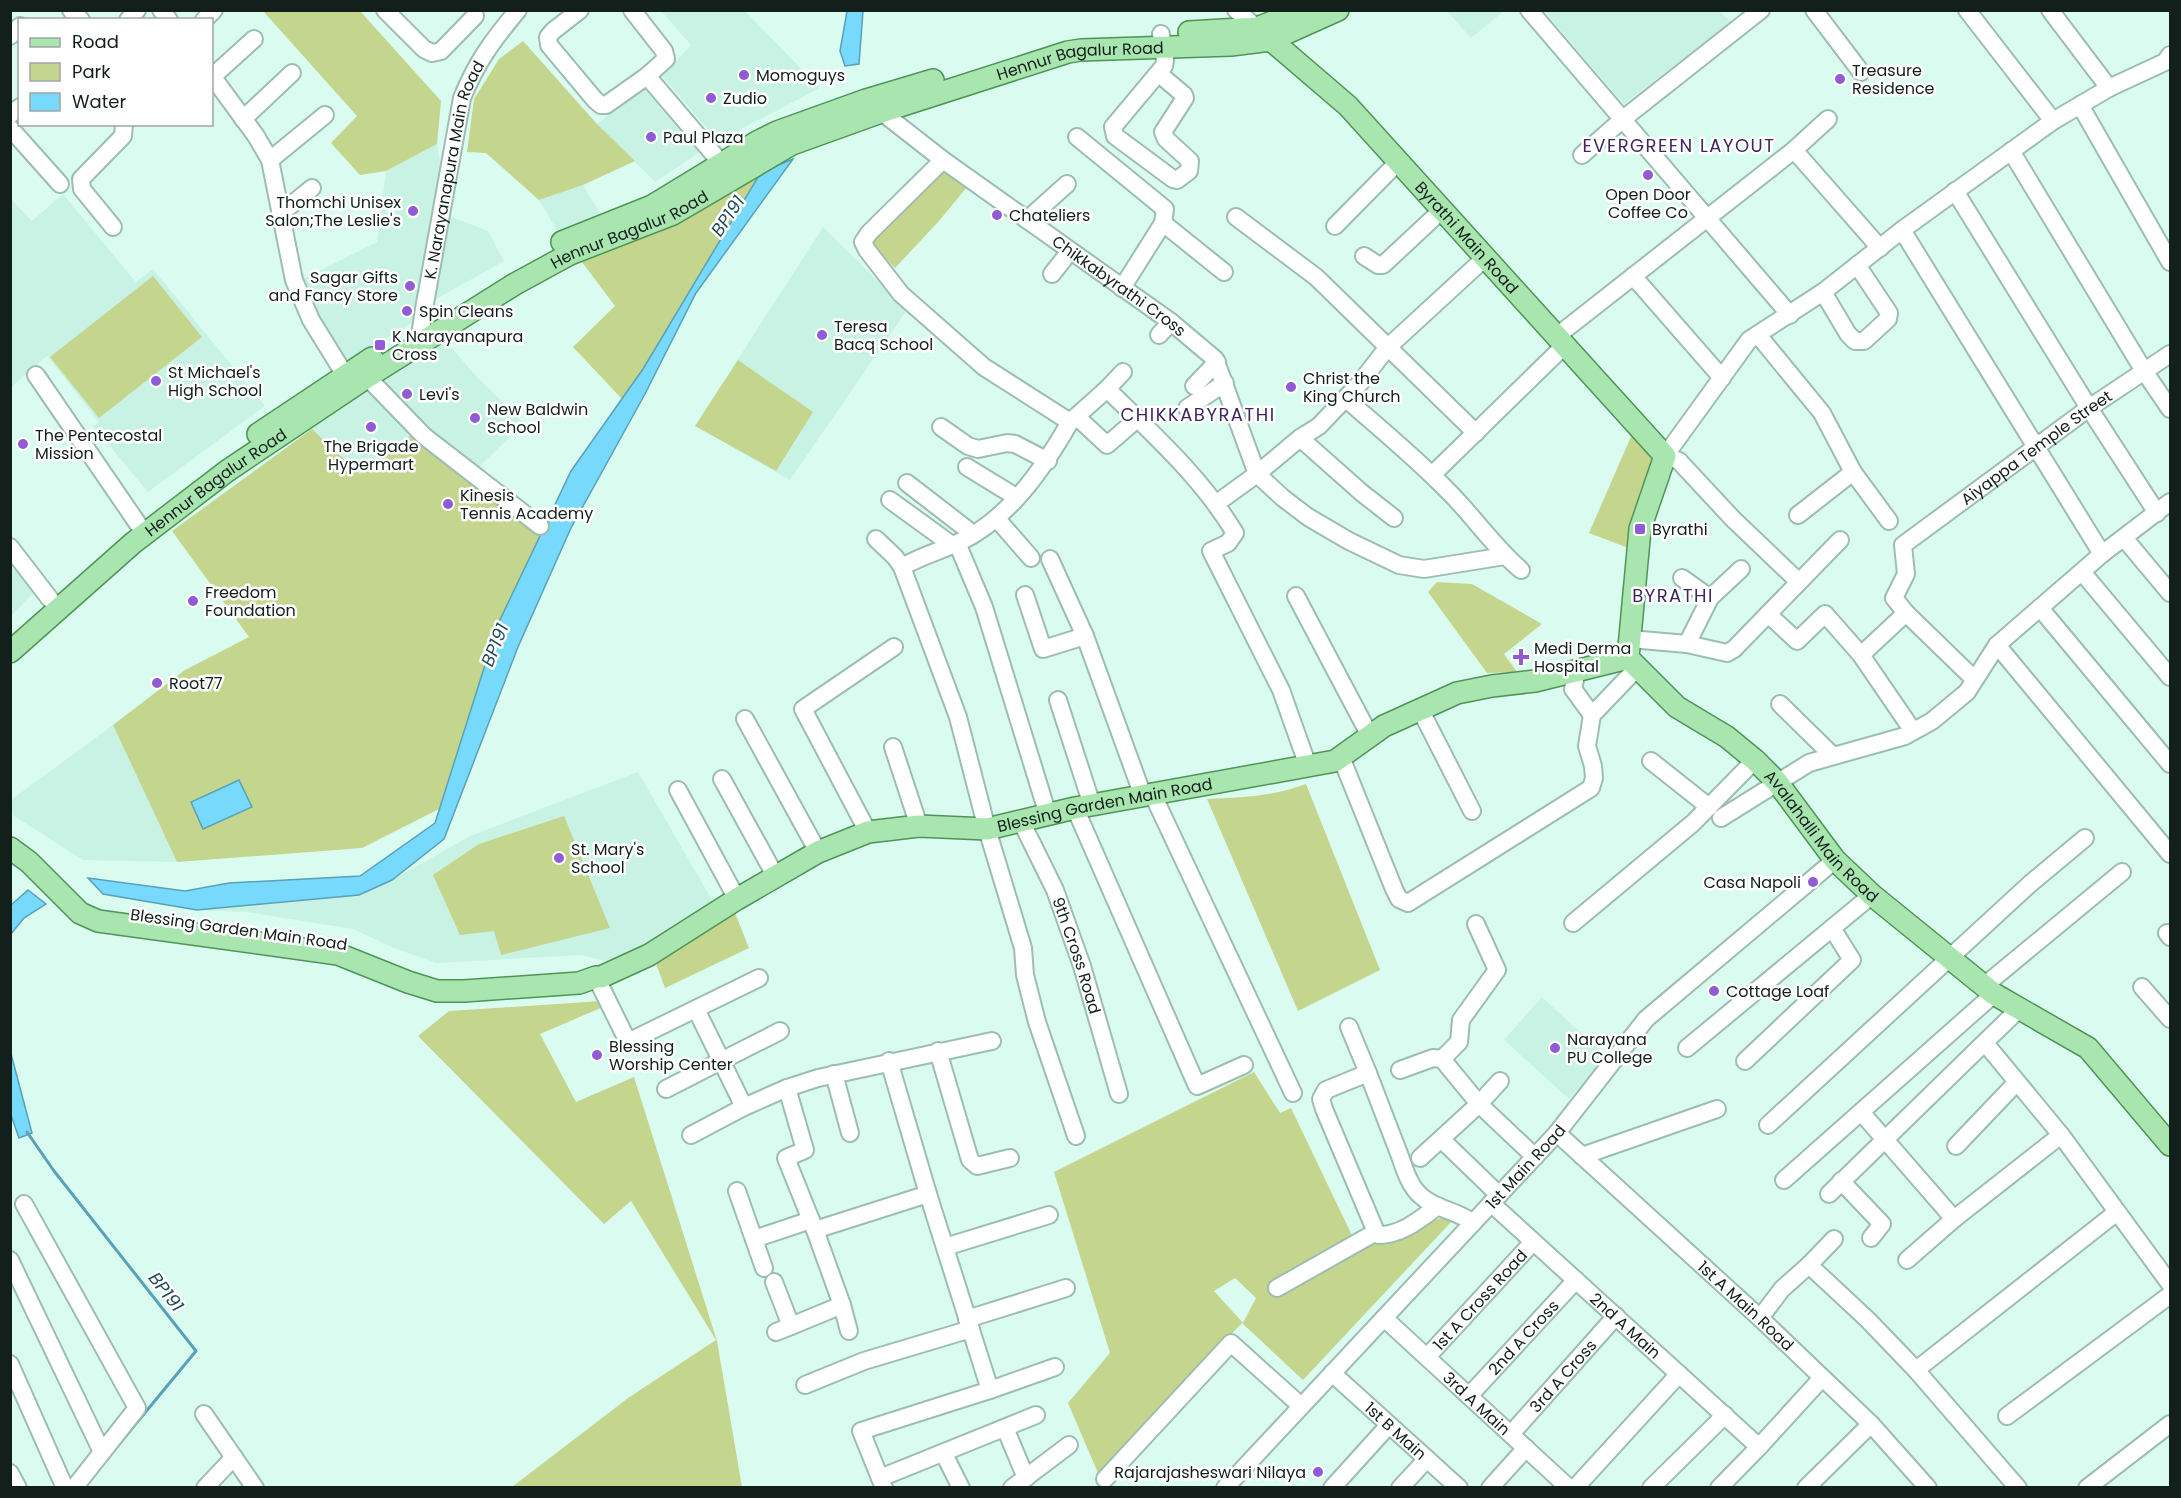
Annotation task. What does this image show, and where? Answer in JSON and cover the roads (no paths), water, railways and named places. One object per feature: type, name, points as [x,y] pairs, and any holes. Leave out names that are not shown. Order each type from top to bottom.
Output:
[{"type":"main road","name":"Hennur Bagalur Road","points":[[1264,34],[1303,10]]},
{"type":"main road","name":"Hennur Bagalur Road","points":[[10,651],[133,543],[209,484],[367,377],[420,335],[546,251],[652,206],[757,142],[806,131],[1046,45],[1080,38],[1231,45],[1338,10]]},
{"type":"main road","name":"Byrathi Main Road","points":[[1264,34],[1348,106],[1665,456]]},
{"type":"main road","name":"Hennur Bagalur Road","points":[[10,634],[138,524],[229,454],[345,375],[570,255],[673,214],[806,131],[874,106]]},
{"type":"main road","points":[[1632,655],[1640,529],[1665,456]]},
{"type":"main road","name":"Blessing Garden Main Road","points":[[10,848],[67,890],[102,909],[341,942],[413,970],[439,977],[464,978],[583,970],[596,977],[601,977],[649,955],[737,899],[818,852],[868,832],[919,826],[987,829],[1084,807],[1335,761],[1384,726],[1456,693],[1534,681],[1632,655]]},
{"type":"main road","name":"Avalahalli Main Road","points":[[1632,655],[1677,707],[1727,737],[1755,760],[1777,782],[1835,860],[1872,895],[1989,990],[2088,1048],[2170,1145]]},
{"type":"main road","name":"Blessing Garden Main Road","points":[[10,832],[38,852],[67,890]]},
{"type":"street","points":[[385,10],[424,49],[432,53],[441,51],[472,14],[495,37]]},
{"type":"street","name":"K. Narayanapura Main Road","points":[[420,335],[462,98],[474,68],[495,37],[518,10]]},
{"type":"street","points":[[580,10],[553,31],[548,37],[549,45],[601,105],[606,105],[647,76],[666,59],[666,55],[632,10]]},
{"type":"street","points":[[1236,10],[1264,34]]},
{"type":"street","points":[[1529,10],[1790,315]]},
{"type":"street","points":[[1582,155],[1623,119],[1761,10]]},
{"type":"street","points":[[1814,10],[1862,72]]},
{"type":"street","points":[[1967,10],[2053,121]]},
{"type":"street","points":[[2050,10],[2109,88]]},
{"type":"street","points":[[213,76],[254,39]]},
{"type":"street","points":[[1158,73],[1185,98],[1163,132],[1166,139],[1190,161],[1189,171],[1177,180],[1131,148],[1114,133],[1113,127],[1158,73],[1164,66],[1162,41]]},
{"type":"street","points":[[1799,582],[1733,519],[1679,461],[1665,456],[1749,340],[1823,292],[1902,230],[2053,121],[2109,88],[2169,63]]},
{"type":"street","points":[[243,119],[292,73]]},
{"type":"street","points":[[647,76],[722,164]]},
{"type":"street","points":[[213,78],[270,160],[294,280],[311,321],[345,375]]},
{"type":"street","points":[[2080,105],[2170,262]]},
{"type":"street","name":"Chikkabyrathi Cross","points":[[874,106],[943,160],[1171,322],[1217,362],[1257,474]]},
{"type":"street","points":[[270,160],[325,115]]},
{"type":"street","points":[[1432,474],[1476,433],[1561,341],[1633,276],[1794,150],[1828,119]]},
{"type":"street","points":[[113,227],[82,189],[81,179],[123,136],[124,126]]},
{"type":"street","points":[[10,128],[60,184]]},
{"type":"street","points":[[1077,137],[1165,209],[1163,223],[1122,288]]},
{"type":"street","points":[[1794,150],[1880,248]]},
{"type":"street","points":[[2011,151],[2144,371],[2170,409]]},
{"type":"street","points":[[943,160],[869,233],[863,242],[867,250],[901,294],[984,367],[1074,419],[1107,445],[1137,418]]},
{"type":"street","points":[[1335,226],[1400,161]]},
{"type":"street","points":[[1027,220],[1067,184]]},
{"type":"street","points":[[280,214],[312,188]]},
{"type":"street","points":[[1573,923],[1693,823],[1777,782],[1809,763],[1905,736],[1932,721],[1966,692],[1997,645],[2102,554],[2166,508],[2089,408],[1955,191]]},
{"type":"street","points":[[1364,256],[1378,265],[1383,264],[1443,209]]},
{"type":"street","points":[[1236,217],[1316,277],[1476,433]]},
{"type":"street","points":[[1163,223],[1224,272]]},
{"type":"street","points":[[1902,230],[2102,554]]},
{"type":"street","points":[[1052,274],[1070,251]]},
{"type":"street","points":[[1217,503],[1257,474],[1300,438],[1319,426],[1346,399],[1388,348],[1486,256]]},
{"type":"street","points":[[1823,292],[1848,334],[1855,341],[1864,341],[1888,319],[1889,313],[1857,266]]},
{"type":"street","points":[[1633,276],[1722,378]]},
{"type":"street","points":[[1159,335],[1171,322]]},
{"type":"street","points":[[1758,335],[1822,413],[1853,472],[1888,521]]},
{"type":"street","name":"Aiyappa Temple Street","points":[[1906,613],[1894,598],[1906,574],[1903,545],[2089,408],[2170,354]]},
{"type":"street","points":[[1194,386],[1217,362]]},
{"type":"street","points":[[902,567],[954,544],[997,519],[1048,461],[1074,419],[1123,372]]},
{"type":"street","points":[[36,375],[138,524]]},
{"type":"street","points":[[367,377],[424,436],[540,526]]},
{"type":"street","points":[[1187,408],[1225,383]]},
{"type":"street","points":[[1107,389],[1217,503],[1235,533],[1228,543],[1211,551],[1281,690],[1308,766]]},
{"type":"street","points":[[1346,399],[1432,474],[1481,526],[1505,556],[1521,570]]},
{"type":"street","points":[[941,427],[969,446],[978,448],[1007,443],[1015,444],[1048,461]]},
{"type":"street","points":[[1300,438],[1394,518]]},
{"type":"street","points":[[967,466],[1016,497]]},
{"type":"street","points":[[1798,515],[1853,472]]},
{"type":"street","points":[[1257,474],[1308,518],[1349,542],[1399,565],[1424,569],[1505,556]]},
{"type":"street","points":[[907,483],[973,534]]},
{"type":"street","points":[[890,500],[954,544],[984,607],[1048,815]]},
{"type":"street","points":[[997,519],[1031,558]]},
{"type":"street","points":[[2124,538],[2170,593]]},
{"type":"street","points":[[876,539],[896,557],[902,567],[958,717],[987,829],[1023,948],[1025,975],[1037,1022],[1076,1136]]},
{"type":"street","points":[[1341,757],[1394,889],[1399,899],[1408,903],[1591,788],[1594,778],[1593,766],[1587,746],[1592,715],[1632,655],[1687,644],[1727,653],[1734,650],[1840,540]]},
{"type":"street","points":[[10,548],[50,599]]},
{"type":"street","points":[[1050,559],[1085,636],[1148,796],[1293,1093]]},
{"type":"street","points":[[1687,644],[1710,598],[1741,569]]},
{"type":"street","points":[[2082,572],[2170,676]]},
{"type":"street","points":[[1682,578],[1710,598]]},
{"type":"street","points":[[1025,595],[1043,649],[1085,636]]},
{"type":"street","points":[[1296,596],[1370,736]]},
{"type":"street","points":[[2040,608],[2170,764]]},
{"type":"street","points":[[1861,655],[1906,613],[1974,679]]},
{"type":"street","points":[[1768,614],[1797,641],[1825,614],[1861,655],[1913,731]]},
{"type":"street","points":[[1997,645],[2170,854]]},
{"type":"street","points":[[868,832],[803,709],[894,647]]},
{"type":"street","points":[[1577,670],[1573,689],[1592,715]]},
{"type":"street","points":[[1058,700],[1084,807],[1197,1086],[1244,1065]]},
{"type":"street","points":[[1780,704],[1833,756]]},
{"type":"street","points":[[1420,709],[1472,812]]},
{"type":"street","points":[[745,719],[818,852]]},
{"type":"street","points":[[893,747],[919,826]]},
{"type":"street","points":[[1715,812],[1755,760]]},
{"type":"street","points":[[1651,761],[1715,812]]},
{"type":"street","points":[[722,779],[776,877]]},
{"type":"street","points":[[678,790],[737,899]]},
{"type":"street","name":"9th Cross Road","points":[[1022,821],[1055,890],[1082,966],[1119,1094]]},
{"type":"street","points":[[1768,1125],[1948,958],[2085,838]]},
{"type":"street","name":"1st Main Road","points":[[1225,1488],[1557,1133],[1647,1018],[1835,860]]},
{"type":"street","points":[[1784,1180],[1861,1112],[1989,990],[2122,872]]},
{"type":"street","points":[[1687,1048],[1872,895]]},
{"type":"street","points":[[1442,1059],[1459,1042],[1461,1020],[1497,970],[1476,924]]},
{"type":"street","points":[[1745,1061],[1852,960],[1832,928]]},
{"type":"street","points":[[596,977],[628,1042],[759,978]]},
{"type":"street","points":[[2142,987],[2170,1019]]},
{"type":"street","points":[[1871,1238],[1882,1224],[1835,1187],[2020,1008]]},
{"type":"street","points":[[696,1009],[744,1107]]},
{"type":"street","points":[[1349,1027],[1412,1186],[1427,1201],[1463,1215],[1473,1222]]},
{"type":"street","points":[[666,1089],[780,1031]]},
{"type":"street","points":[[691,1135],[744,1107],[787,1088],[834,1074],[992,1041]]},
{"type":"street","points":[[1985,1043],[2061,1135],[2170,1284]]},
{"type":"street","points":[[938,1051],[970,1160],[977,1166],[1010,1158]]},
{"type":"street","points":[[1400,1070],[1432,1058],[1442,1059],[1479,1104],[1535,1157]]},
{"type":"street","points":[[888,1062],[990,1390]]},
{"type":"street","points":[[834,1074],[850,1133]]},
{"type":"street","points":[[1368,1074],[1328,1088],[1321,1100],[1376,1232],[1379,1235],[1386,1235],[1401,1231],[1438,1206]]},
{"type":"street","points":[[1420,1158],[1479,1104],[1500,1081]]},
{"type":"street","points":[[1956,1146],[2017,1082]]},
{"type":"street","points":[[787,1088],[805,1150],[786,1158],[813,1225],[849,1331]]},
{"type":"street","points":[[1582,1156],[1717,1109]]},
{"type":"street","points":[[1861,1112],[1954,1219]]},
{"type":"street","name":"1st A Main Road","points":[[1557,1133],[1760,1318],[1871,1424],[1928,1488]]},
{"type":"street","points":[[1907,1260],[1954,1219],[2061,1135]]},
{"type":"street","name":"2nd A Main","points":[[1441,1139],[1533,1242],[1760,1448]]},
{"type":"street","points":[[736,1191],[764,1268]]},
{"type":"street","points":[[754,1239],[928,1194]]},
{"type":"street","points":[[24,1203],[137,1408],[74,1488]]},
{"type":"street","points":[[1916,1370],[2117,1212]]},
{"type":"street","points":[[945,1247],[1049,1215]]},
{"type":"street","points":[[1277,1288],[1376,1232]]},
{"type":"street","points":[[1760,1318],[1782,1289],[1834,1239]]},
{"type":"street","name":"1st A Cross Road","points":[[1426,1357],[1533,1242]]},
{"type":"street","points":[[10,1260],[102,1452]]},
{"type":"street","points":[[1809,1265],[1868,1320],[1916,1370],[2014,1486]]},
{"type":"street","name":"2nd A Cross","points":[[1469,1396],[1576,1280]]},
{"type":"street","points":[[774,1282],[783,1329],[842,1305]]},
{"type":"street","points":[[805,1385],[864,1361],[1066,1288]]},
{"type":"street","points":[[2007,1416],[2170,1295]]},
{"type":"street","name":"3rd A Cross","points":[[1511,1434],[1616,1316]]},
{"type":"street","name":"3rd A Main","points":[[1384,1318],[1569,1488]]},
{"type":"street","points":[[1105,1479],[1231,1343],[1301,1406]]},
{"type":"street","points":[[10,1364],[65,1488]]},
{"type":"street","points":[[1036,1415],[882,1483],[861,1431],[1055,1367]]},
{"type":"street","name":"1st B Main","points":[[1332,1373],[1459,1488]]},
{"type":"street","points":[[1575,1488],[1679,1374]]},
{"type":"street","points":[[1719,1488],[1760,1448],[1822,1378]]},
{"type":"street","points":[[204,1414],[255,1488]]},
{"type":"street","points":[[1651,1488],[1725,1415]]},
{"type":"street","points":[[1806,1488],[1871,1424]]},
{"type":"street","points":[[2087,1488],[2170,1424]]},
{"type":"street","points":[[1332,1488],[1389,1425]]},
{"type":"street","points":[[1005,1428],[1019,1483],[1069,1445]]},
{"type":"street","points":[[1490,1488],[1526,1448]]},
{"type":"street","points":[[944,1454],[960,1488]]},
{"type":"street","points":[[205,1488],[234,1457]]},
{"type":"street","points":[[1400,1488],[1427,1458]]},
{"type":"street","points":[[10,1473],[18,1488]]},
{"type":"water","points":[[847,11],[863,11],[859,64],[845,66],[840,51]]},
{"type":"water","points":[[793,159],[696,293],[645,394],[571,528],[518,647],[444,839],[392,880],[359,895],[197,910],[103,894],[88,878],[185,891],[229,883],[360,876],[435,823],[498,624],[571,471],[643,369],[761,172]]},
{"type":"water","points":[[239,780],[252,807],[203,829],[191,802]]},
{"type":"water","points":[[28,890],[46,904],[24,918],[11,934],[11,905]]},
{"type":"water","points":[[10,1050],[32,1133],[19,1138],[11,1115]]},
{"type":"waterway","name":"BP191","points":[[27,1132],[54,1171],[196,1351],[101,1466]]},
{"type":"place","name":"Momoguys","points":[[744,75]]},
{"type":"place","name":"Treasure Residence","points":[[1840,79]]},
{"type":"place","name":"Zudio","points":[[711,98]]},
{"type":"place","name":"Paul Plaza","points":[[651,137]]},
{"type":"place","name":"Open Door Coffee Co","points":[[1648,175]]},
{"type":"place","name":"Thomchi Unisex Salon;The Leslie's","points":[[413,211]]},
{"type":"place","name":"Chateliers","points":[[997,215]]},
{"type":"place","name":"Sagar Gifts and Fancy Store","points":[[410,286]]},
{"type":"place","name":"Spin Cleans","points":[[407,311]]},
{"type":"place","name":"Teresa Bacq School","points":[[822,335]]},
{"type":"place","name":"K Narayanapura Cross","points":[[380,345]]},
{"type":"place","name":"St Michael's High School","points":[[156,381]]},
{"type":"place","name":"Christ the King Church","points":[[1291,387]]},
{"type":"place","name":"Levi's","points":[[407,394]]},
{"type":"place","name":"New Baldwin School","points":[[475,418]]},
{"type":"place","name":"The Brigade Hypermart","points":[[371,427]]},
{"type":"place","name":"The Pentecostal Mission","points":[[23,444]]},
{"type":"place","name":"Kinesis Tennis Academy","points":[[448,504]]},
{"type":"place","name":"Byrathi","points":[[1640,529]]},
{"type":"place","name":"Freedom Foundation","points":[[193,601]]},
{"type":"place","name":"Medi Derma Hospital","points":[[1521,657]]},
{"type":"place","name":"Root77","points":[[157,683]]},
{"type":"place","name":"St. Mary's School","points":[[559,858]]},
{"type":"place","name":"Casa Napoli","points":[[1813,882]]},
{"type":"place","name":"Cottage Loaf","points":[[1714,991]]},
{"type":"place","name":"Narayana PU College","points":[[1555,1048]]},
{"type":"place","name":"Blessing Worship Center","points":[[597,1055]]},
{"type":"place","name":"Rajarajasheswari Nilaya","points":[[1318,1472]]},
{"type":"district","name":"EVERGREEN LAYOUT","points":[[1679,146]]},
{"type":"district","name":"CHIKKABYRATHI","points":[[1198,415]]},
{"type":"district","name":"BYRATHI","points":[[1673,596]]}]
